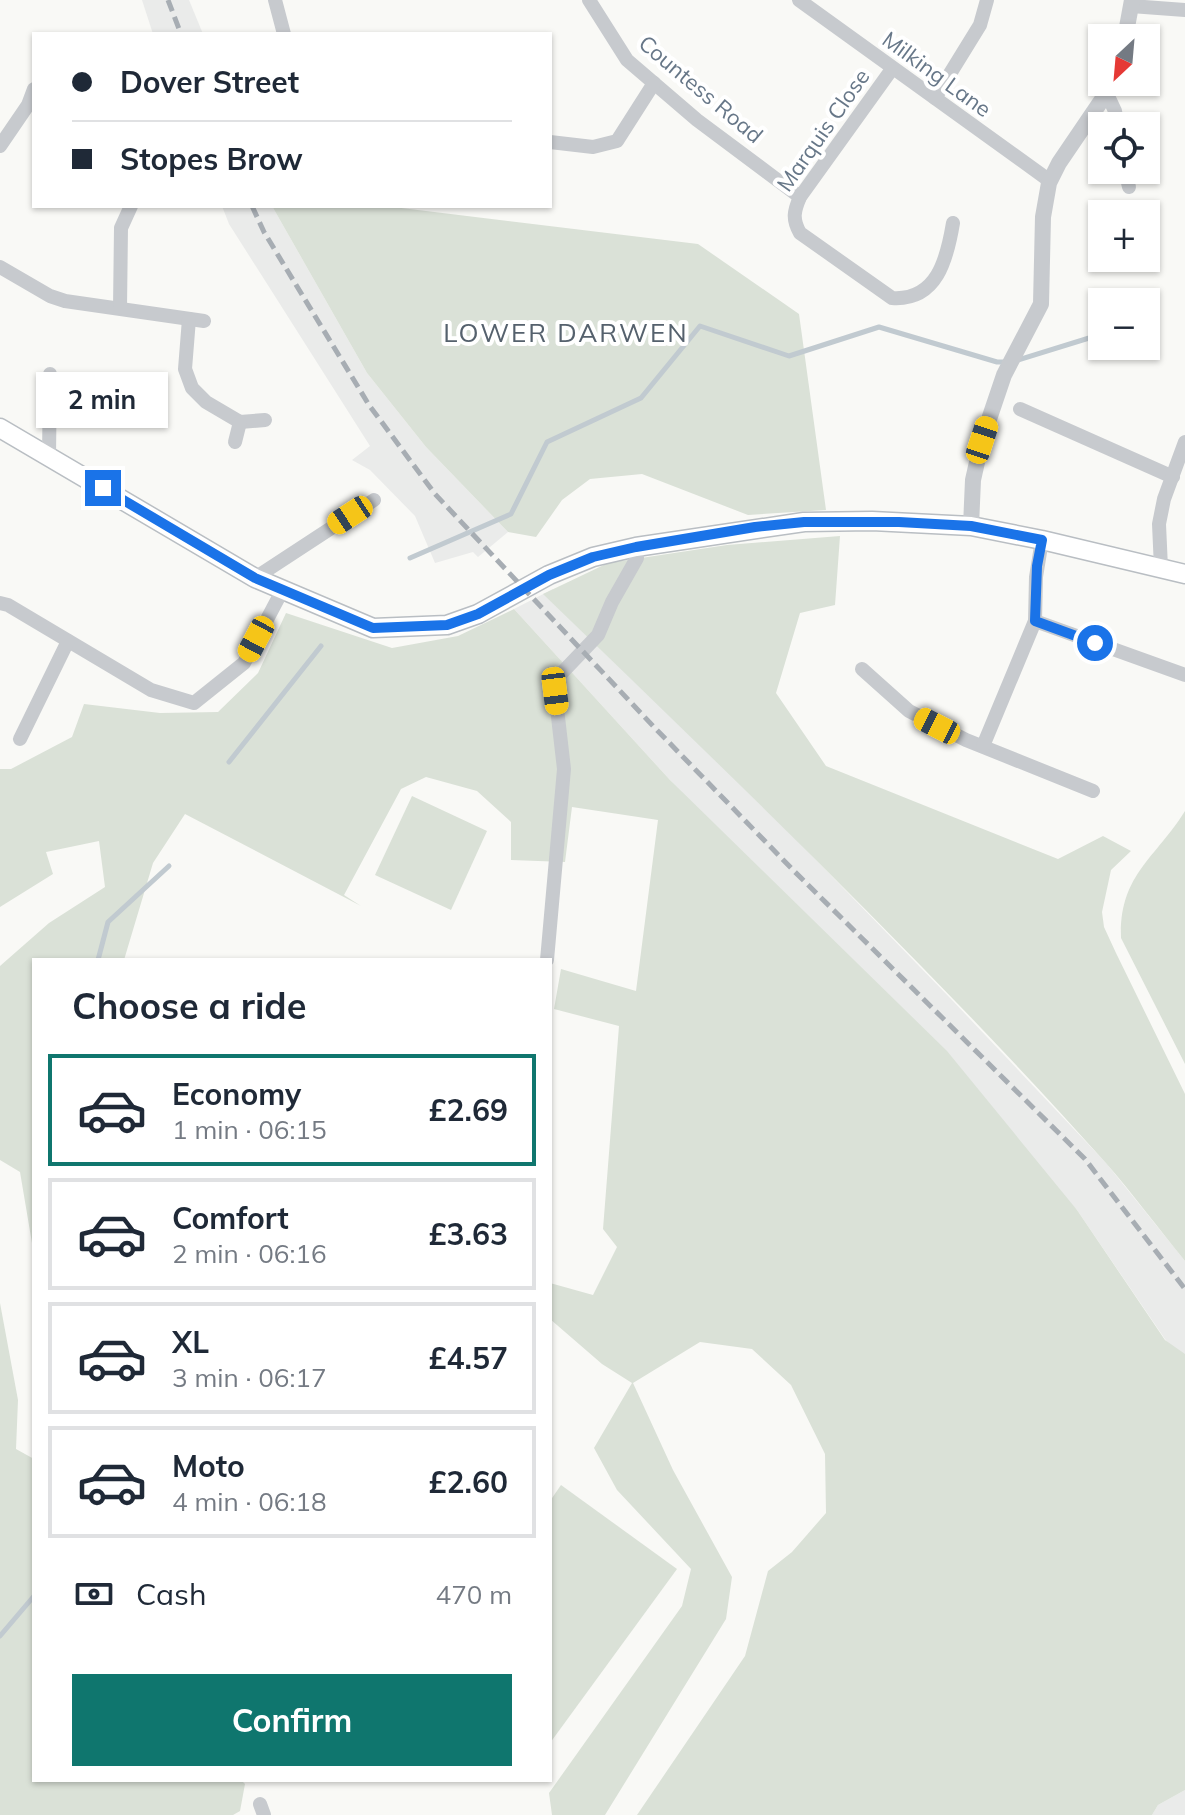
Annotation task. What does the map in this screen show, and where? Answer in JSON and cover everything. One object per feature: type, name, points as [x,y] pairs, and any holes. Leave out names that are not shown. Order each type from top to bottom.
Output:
[{"type":"main road","points":[[0,428],[255,578],[373,628],[447,625],[478,614],[549,575],[593,557],[755,527],[804,522],[872,521],[971,526],[1185,574]]},
{"type":"street","points":[[275,0],[283,32]]},
{"type":"street","name":"Countess Road","points":[[589,0],[627,60],[697,120],[800,197]]},
{"type":"street","name":"Milking Lane","points":[[799,0],[1050,182]]},
{"type":"street","points":[[935,98],[980,25],[987,0]]},
{"type":"street","points":[[1127,24],[1131,3],[1185,10]]},
{"type":"street","name":"Marquis Close","points":[[892,69],[800,197],[794,212],[795,223],[800,233],[892,298],[915,296],[941,271],[953,223]]},
{"type":"street","points":[[552,142],[593,147],[617,141],[654,83]]},
{"type":"street","points":[[0,146],[32,94]]},
{"type":"street","points":[[971,526],[976,466],[1004,375],[1041,304],[1043,217],[1050,182],[1059,163],[1105,96]]},
{"type":"street","points":[[120,308],[121,228],[130,208]]},
{"type":"street","points":[[0,267],[50,296],[65,301],[196,320],[185,369],[192,388],[206,402],[240,422],[265,420]]},
{"type":"street","points":[[49,456],[50,374]]},
{"type":"street","points":[[1020,409],[1173,477]]},
{"type":"street","points":[[235,442],[240,422]]},
{"type":"street","points":[[1161,568],[1159,524],[1164,499],[1185,442]]},
{"type":"street","points":[[255,578],[374,500]]},
{"type":"street","points":[[983,746],[1035,621],[1037,566],[1042,540]]},
{"type":"street","points":[[547,958],[564,769],[555,691],[557,678],[598,635],[612,602],[637,558],[636,547]]},
{"type":"street","points":[[0,603],[151,690],[194,703],[244,663],[282,591]]},
{"type":"street","points":[[1035,621],[1185,675]]},
{"type":"street","points":[[20,739],[68,641]]},
{"type":"street","points":[[862,669],[909,711],[966,740],[1093,791]]},
{"type":"shaded area","points":[[142,0],[189,0],[202,32],[152,32]]},
{"type":"shaded area","points":[[223,208],[273,208],[367,373],[426,447],[508,532],[478,557],[473,552],[435,563],[415,516],[370,470],[352,460],[370,446],[229,224]]},
{"type":"shaded area","points":[[273,208],[401,208],[698,244],[799,314],[826,510],[748,515],[642,474],[590,479],[562,500],[536,537],[508,532],[426,447],[367,373]]},
{"type":"shaded area","points":[[840,536],[835,605],[800,613],[776,693],[826,766],[1058,859],[1103,836],[1131,851],[1111,870],[1102,912],[1104,927],[1185,1094],[1185,1261],[1105,1162],[969,1016],[829,873],[543,594],[608,563],[727,545]]},
{"type":"shaded area","points":[[553,589],[1106,1163],[1185,1261],[1185,1361],[1167,1342],[1077,1210],[670,780],[514,609]]},
{"type":"shaded area","points":[[514,609],[670,780],[947,1051],[1077,1210],[1165,1340],[1185,1354],[1185,1790],[1158,1805],[1152,1815],[637,1815],[745,1656],[768,1571],[792,1552],[826,1513],[825,1454],[791,1385],[752,1349],[700,1342],[633,1383],[673,1470],[732,1577],[726,1619],[605,1815],[552,1815],[549,1793],[682,1606],[691,1569],[617,1490],[594,1448],[632,1383],[602,1364],[552,1321],[552,1284],[593,1295],[617,1247],[603,1229],[619,1026],[554,1009],[561,969],[636,991],[658,820],[572,807],[565,862],[511,860],[511,822],[477,791],[426,777],[401,789],[344,895],[361,906],[185,814],[153,863],[125,958],[32,958],[32,1243],[20,1172],[0,1160],[0,966],[49,923],[105,887],[99,841],[46,852],[53,874],[0,907],[0,769],[11,769],[72,737],[84,704],[160,713],[218,712],[258,673],[286,613],[392,648],[458,636]]},
{"type":"shaded area","points":[[412,796],[487,831],[451,910],[375,875]]},
{"type":"shaded area","points":[[1185,811],[1185,1064],[1121,938],[1122,916],[1132,883]]},
{"type":"shaded area","points":[[0,1303],[18,1400],[16,1449],[32,1458],[32,1782],[245,1784],[240,1811],[233,1815],[0,1815]]},
{"type":"shaded area","points":[[561,1485],[677,1569],[552,1740],[552,1498]]},
{"type":"shaded area","points":[[1185,1790],[1185,1815],[1152,1815],[1158,1805]]},
{"type":"waterway","points":[[410,558],[511,514],[547,442],[641,398],[700,326],[789,356],[879,327],[1005,362]]},
{"type":"waterway","points":[[1015,361],[1088,338]]},
{"type":"waterway","points":[[229,762],[321,646]]},
{"type":"waterway","points":[[99,958],[108,922],[169,866]]},
{"type":"waterway","points":[[0,1636],[32,1598]]},
{"type":"railway","points":[[168,0],[180,32]]},
{"type":"railway","points":[[253,208],[264,232],[369,405],[435,494],[794,871],[1085,1159],[1185,1289]]},
{"type":"district","name":"LOWER DARWEN","points":[[566,332]]},
{"type":"route","points":[[103,488],[255,578],[373,628],[447,625],[478,614],[549,575],[593,557],[636,547],[755,527],[804,522],[872,521],[971,526],[1042,540],[1037,566],[1035,621],[1095,643]]}]
